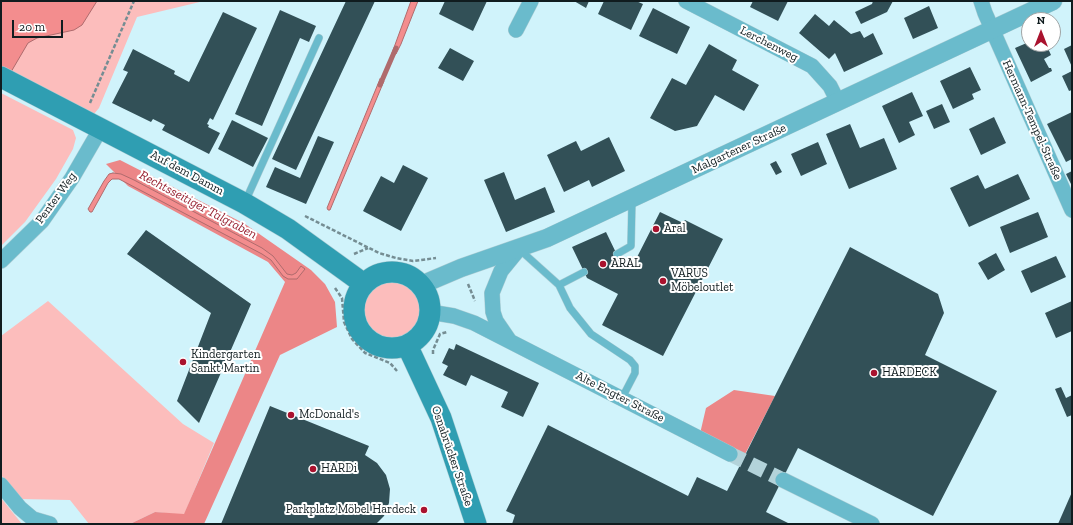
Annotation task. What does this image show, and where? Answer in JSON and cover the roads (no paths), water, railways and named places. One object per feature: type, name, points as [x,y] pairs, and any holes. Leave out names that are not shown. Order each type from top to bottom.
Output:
[{"type":"main road","name":"Auf dem Damm","points":[[1,77],[244,203],[288,229],[364,284]]},
{"type":"main road","points":[[393,272],[411,277],[421,285],[427,296],[430,312],[425,330],[417,339],[407,346],[394,349],[381,347],[369,342],[360,332],[354,320],[353,307],[357,295],[364,284],[374,276],[393,272]]},
{"type":"main road","name":"Osnabrücker Straße","points":[[407,346],[441,418],[476,524]]},
{"type":"street","points":[[516,30],[531,1]]},
{"type":"street","name":"Lerchenweg","points":[[686,1],[812,66],[830,86],[838,102]]},
{"type":"street","name":"Hermann-Tempel-Straße","points":[[981,1],[992,30],[1072,210]]},
{"type":"street","name":"Malgartener Straße","points":[[421,285],[461,268],[519,249],[632,200],[1053,1]]},
{"type":"street","name":"Penter Weg","points":[[1,261],[42,221],[72,178],[92,123]]},
{"type":"street","name":"Alte Engter Straße","points":[[510,341],[496,322],[493,312],[492,293],[502,271],[519,249]]},
{"type":"street","name":"Alte Engter Straße","points":[[430,312],[454,316],[474,323],[730,454]]},
{"type":"street","points":[[783,480],[872,524]]},
{"type":"street","points":[[1,485],[20,508],[33,519],[50,524]]},
{"type":"lane","points":[[244,203],[319,38]]},
{"type":"lane","points":[[617,254],[631,246],[632,200]]},
{"type":"lane","points":[[519,249],[559,285],[570,308],[591,334],[630,360],[636,366],[635,374],[622,398]]},
{"type":"lane","points":[[559,285],[584,272]]},
{"type":"waterway","name":"Rechtsseitiger Talgraben","points":[[380,85],[396,48]]},
{"type":"tunnel","points":[[730,454],[783,480]]},
{"type":"place","name":"Aral","points":[[656,229]]},
{"type":"place","name":"ARAL","points":[[603,264]]},
{"type":"place","name":"VARUS Möbeloutlet","points":[[663,281]]},
{"type":"place","name":"Kindergarten Sankt Martin","points":[[183,362]]},
{"type":"place","name":"HARDECK","points":[[874,373]]},
{"type":"place","name":"McDonald's","points":[[291,415]]},
{"type":"place","name":"HARDi","points":[[313,469]]},
{"type":"place","name":"Parkplatz Möbel Hardeck","points":[[424,510]]}]
